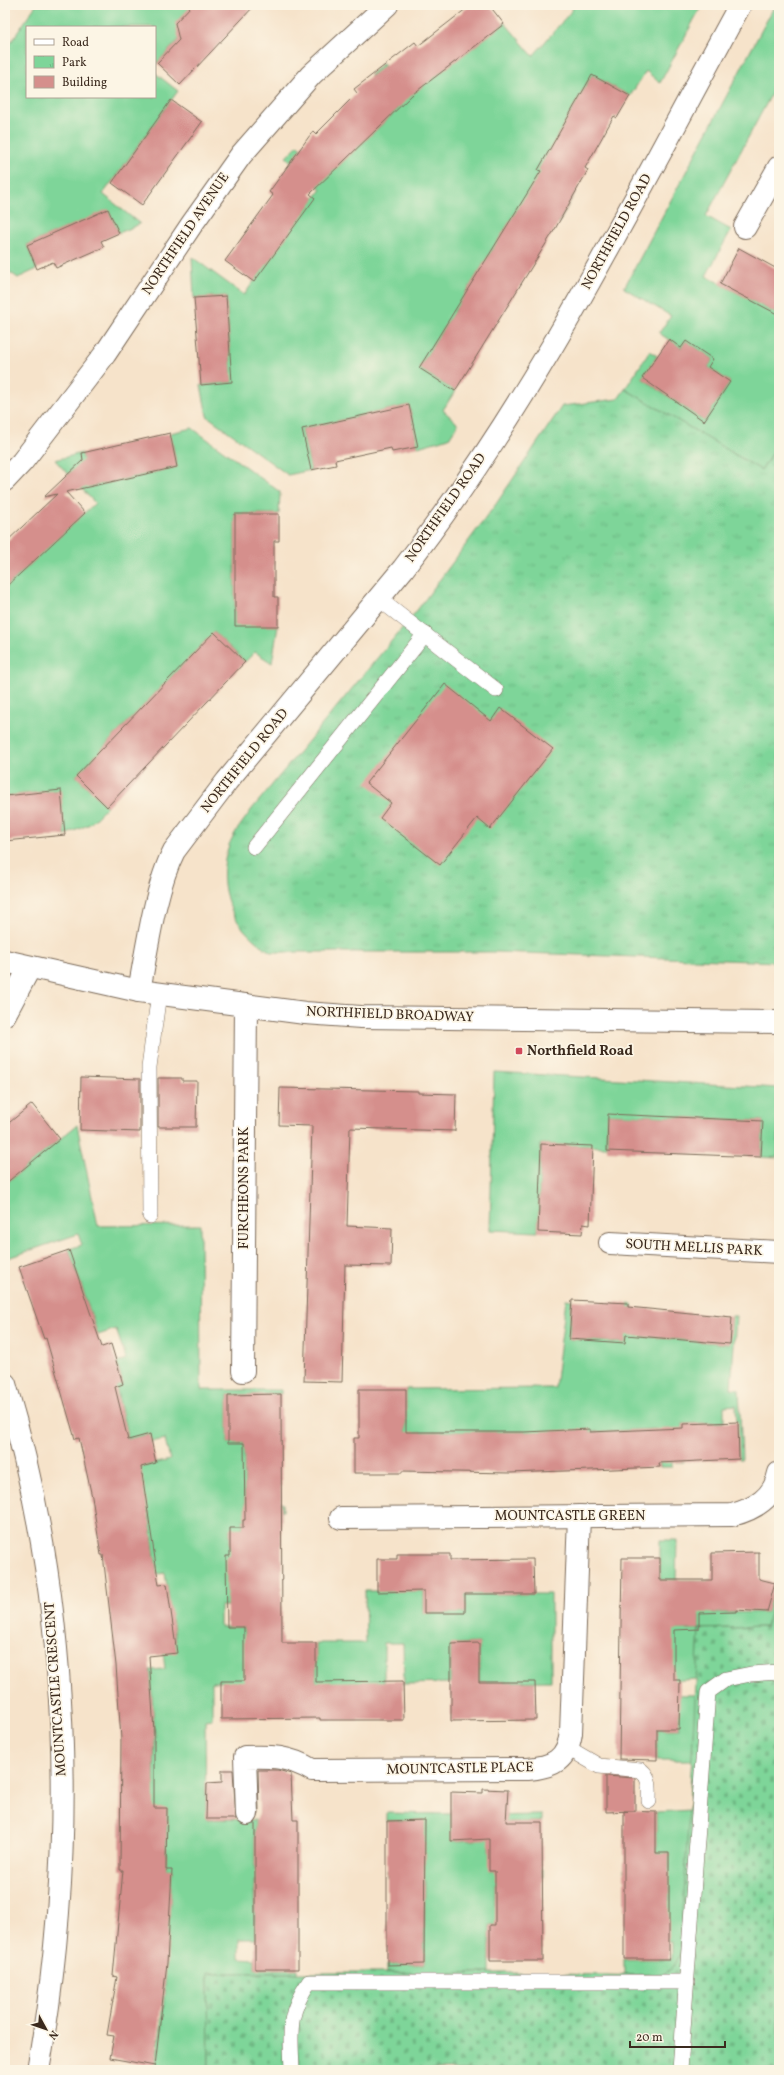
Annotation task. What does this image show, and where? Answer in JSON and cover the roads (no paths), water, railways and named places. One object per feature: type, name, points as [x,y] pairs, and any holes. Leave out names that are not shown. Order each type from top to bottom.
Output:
[{"type":"street","name":"NORTHFIELD AVENUE","points":[[5,480],[22,462],[105,354],[192,224],[241,155],[311,74],[387,5]]},
{"type":"street","name":"NORTHFIELD ROAD","points":[[149,992],[149,937],[164,878],[174,851],[227,781],[427,538],[521,399],[603,258],[740,5]]},
{"type":"street","points":[[745,227],[779,167]]},
{"type":"street","name":"NORTHFIELD BROADWAY","points":[[5,961],[149,992],[305,1013],[360,1017],[779,1022]]},
{"type":"street","points":[[5,1014],[30,967]]},
{"type":"street","name":"FURCHEONS PARK","points":[[243,1371],[246,1005]]},
{"type":"street","name":"SOUTH MELLIS PARK","points":[[610,1243],[779,1252]]},
{"type":"street","name":"MOUNTCASTLE CRESCENT","points":[[5,1384],[33,1497],[46,1569],[56,1643],[61,1710],[63,1784],[58,1924],[46,2023],[38,2070]]},
{"type":"street","name":"MOUNTCASTLE GREEN","points":[[341,1518],[732,1515],[749,1510],[763,1501],[774,1486],[779,1473]]},
{"type":"street","points":[[568,1748],[571,1733],[579,1516]]},
{"type":"street","name":"MOUNTCASTLE PLACE","points":[[247,1814],[245,1757],[264,1756],[293,1759],[312,1770],[528,1769],[546,1767],[556,1763],[568,1748]]},
{"type":"lane","points":[[379,598],[496,690]]},
{"type":"lane","points":[[254,847],[425,634]]},
{"type":"lane","points":[[149,992],[150,1216]]},
{"type":"lane","points":[[680,2070],[708,1692],[726,1679],[751,1674],[779,1672]]},
{"type":"lane","points":[[568,1748],[599,1766],[641,1770],[646,1774],[650,1783],[649,1801]]},
{"type":"lane","points":[[292,2070],[291,2018],[298,1998],[309,1982],[687,1982]]},
{"type":"place","name":"Northfield Road","points":[[519,1051]]}]
